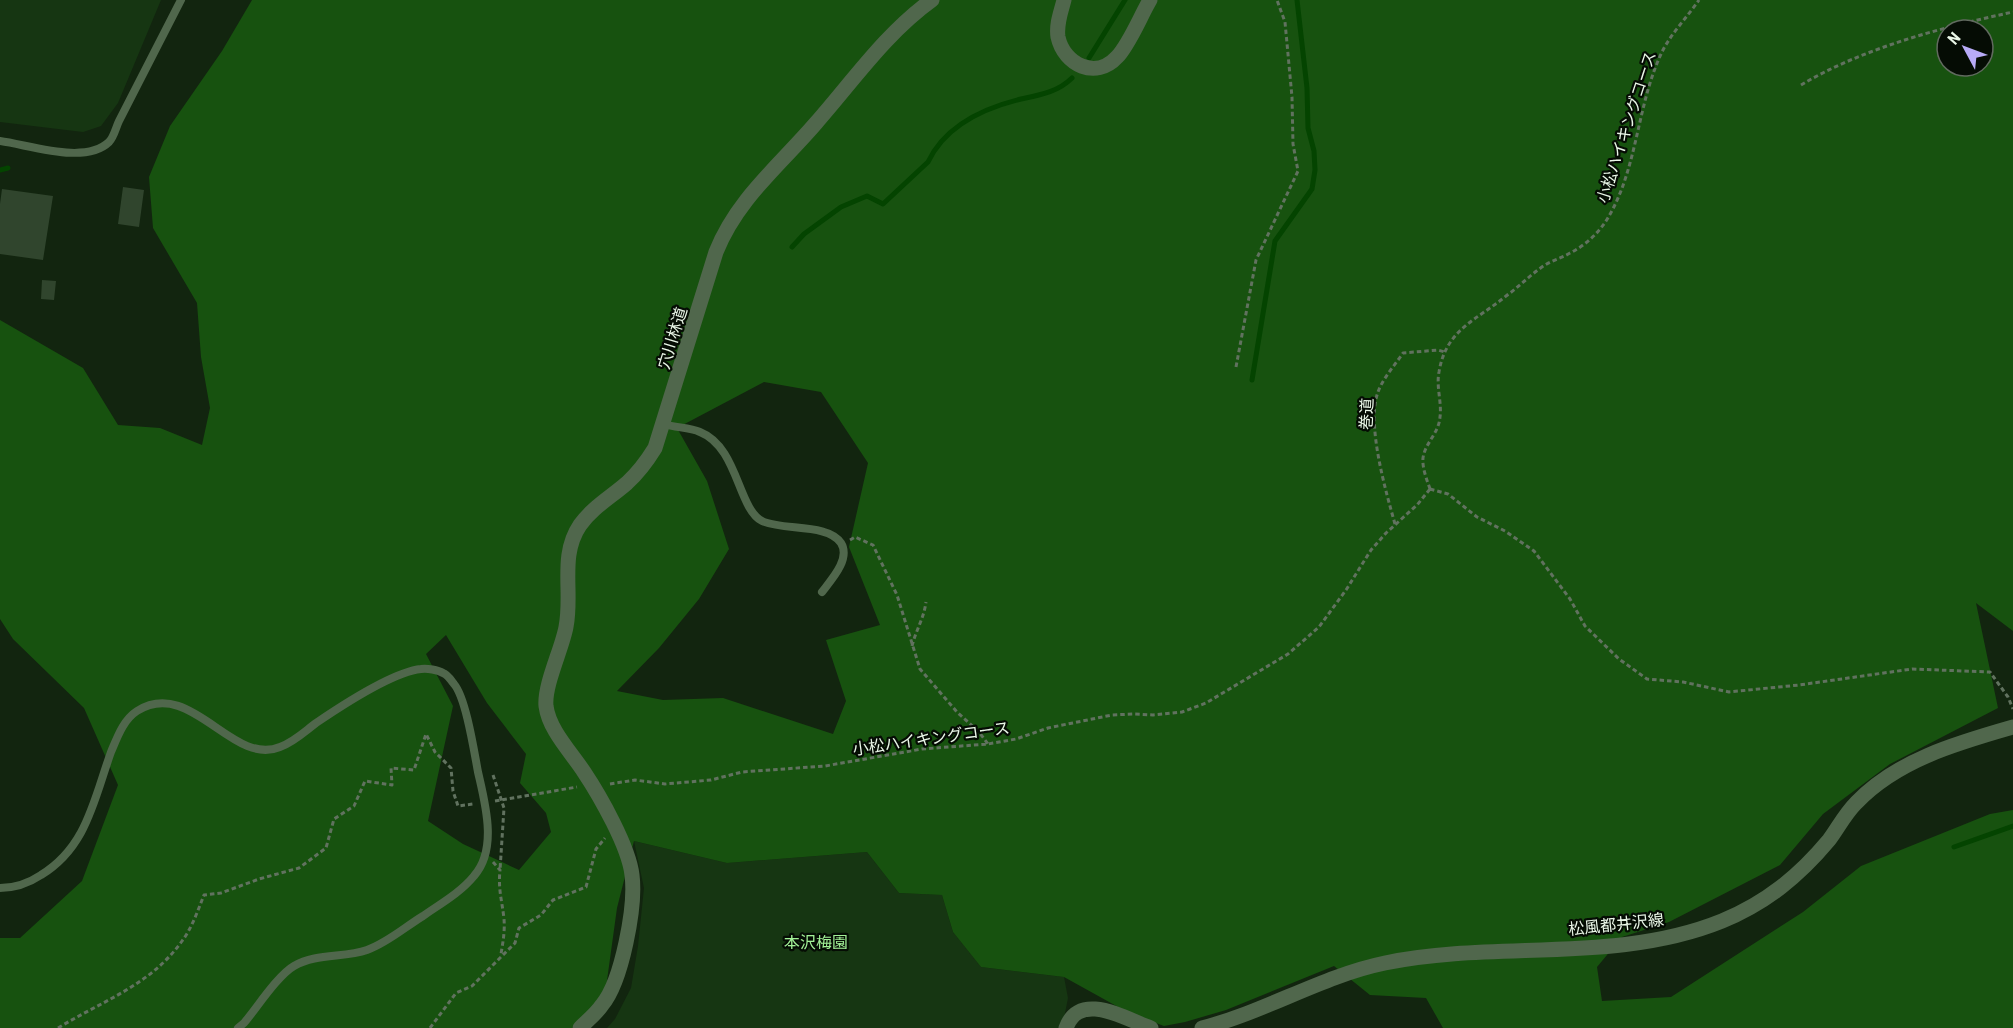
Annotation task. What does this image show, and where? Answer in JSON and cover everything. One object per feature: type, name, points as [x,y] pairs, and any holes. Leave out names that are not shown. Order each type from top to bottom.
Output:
[{"type":"street","name":"穴川林道","points":[[580,1028],[603,1005],[620,972],[632,896],[632,875],[628,859],[614,827],[591,784],[554,728],[546,704],[566,626],[568,562],[572,538],[598,505],[640,471],[656,447],[716,252],[732,221],[762,180],[815,125],[898,28],[932,0]]},
{"type":"street","points":[[1064,0],[1058,34],[1061,48],[1076,64],[1086,68],[1098,68],[1117,57],[1150,0]]},
{"type":"street","name":"松風都井沢線","points":[[1202,1028],[1223,1023],[1344,975],[1385,963],[1461,954],[1633,944],[1676,936],[1722,921],[1762,901],[1786,885],[1809,864],[1855,804],[1880,783],[1940,750],[2013,727]]},
{"type":"street","points":[[1066,1028],[1070,1017],[1079,1011],[1093,1008],[1111,1012],[1151,1028]]},
{"type":"lane","points":[[0,141],[79,154],[98,150],[111,141],[181,0]]},
{"type":"lane","points":[[664,424],[700,432],[713,440],[732,464],[751,510],[761,520],[824,532],[836,537],[842,544],[842,558],[839,569],[822,592]]},
{"type":"lane","points":[[0,888],[29,882],[50,870],[69,852],[83,831],[116,740],[124,724],[136,711],[165,703],[183,707],[237,742],[255,748],[277,749],[388,679],[423,668],[445,673],[459,690],[484,802],[487,850],[475,876],[455,894],[383,942],[358,952],[314,958],[293,966],[238,1028]]},
{"type":"path","points":[[1236,367],[1256,260],[1298,171],[1293,144],[1292,97],[1285,22],[1277,0]]},
{"type":"path","name":"小松ハイキングコース","points":[[538,794],[591,784],[635,780],[665,784],[696,782],[742,772],[825,766],[922,749],[988,744],[1016,739],[1048,728],[1112,715],[1182,712],[1206,703],[1288,654],[1319,627],[1371,550],[1430,489],[1423,459],[1439,425],[1441,405],[1439,372],[1455,334],[1506,297],[1528,276],[1592,238],[1608,219],[1619,198],[1630,164],[1648,93],[1662,51],[1699,0]]},
{"type":"path","points":[[1802,85],[1831,67],[1947,26],[2013,12]]},
{"type":"path","name":"巻道","points":[[1395,524],[1377,453],[1375,413],[1378,392],[1403,353],[1438,350],[1446,352]]},
{"type":"path","points":[[1430,489],[1448,494],[1478,517],[1505,531],[1534,551],[1570,599],[1585,626],[1619,659],[1647,679],[1683,682],[1729,692],[1912,669],[1975,670],[1990,672],[2008,697],[2013,709]]},
{"type":"path","points":[[842,544],[855,537],[873,545],[897,595],[920,669],[988,744]]},
{"type":"path","points":[[912,648],[917,629],[925,614],[926,602]]},
{"type":"path","points":[[58,1028],[117,997],[154,971],[182,941],[204,895],[221,893],[299,868],[326,848],[334,819],[354,806],[365,781],[392,785],[391,768],[414,770],[426,734],[435,752],[451,768],[453,791],[458,806]]},
{"type":"path","points":[[430,1028],[456,993],[472,986],[515,943],[519,928],[541,915],[554,900],[586,886],[596,849],[614,827]]},
{"type":"path","points":[[487,850],[491,861],[500,870],[498,888],[504,920],[501,956]]},
{"type":"green space","points":[[0,0],[161,0],[118,103],[101,126],[83,132],[0,122]]},
{"type":"green space","points":[[252,0],[2013,0],[2013,631],[1976,603],[1998,708],[1890,764],[1823,814],[1780,865],[1669,922],[1622,937],[1597,967],[1602,1001],[1671,997],[1803,912],[1861,866],[1990,814],[2013,810],[2013,1028],[1443,1028],[1426,998],[1370,995],[1334,966],[1226,1010],[1164,1026],[1129,1013],[1064,977],[981,967],[953,932],[942,895],[899,893],[867,852],[727,863],[634,841],[617,908],[605,995],[572,1028],[0,1028],[0,938],[20,938],[82,881],[118,785],[84,708],[13,639],[0,619],[0,320],[83,368],[118,425],[160,428],[202,445],[210,408],[201,357],[197,303],[153,228],[149,177],[170,126],[222,51]],"holes":[[[764,382],[821,392],[868,463],[849,547],[880,625],[826,640],[846,701],[833,734],[723,698],[663,700],[617,691],[659,648],[699,599],[729,549],[707,481],[677,428]],[[446,635],[487,703],[526,754],[520,783],[546,813],[551,832],[519,870],[463,844],[428,821],[453,706],[426,654]]]},
{"type":"green space","name":"本沢梅園","points":[[634,841],[727,863],[867,852],[899,893],[942,895],[953,932],[981,967],[1064,977],[1068,998],[1062,1028],[607,1028],[615,1019],[631,988],[638,946],[644,888]]},
{"type":"building","points":[[123,187],[144,190],[139,227],[118,224]]},
{"type":"building","points":[[2,189],[53,196],[43,260],[0,254]]},
{"type":"building","points":[[42,280],[56,281],[54,300],[41,299]]},
{"type":"waterway","points":[[1089,58],[1125,0]]},
{"type":"waterway","points":[[1252,380],[1275,241],[1312,189],[1315,170],[1314,151],[1308,128],[1307,88],[1297,0]]},
{"type":"waterway","points":[[792,247],[804,234],[841,207],[867,196],[883,204],[928,162],[944,138],[967,120],[1007,103],[1055,90],[1072,78]]},
{"type":"waterway","points":[[0,170],[8,168]]},
{"type":"waterway","points":[[1954,847],[2013,826]]}]
